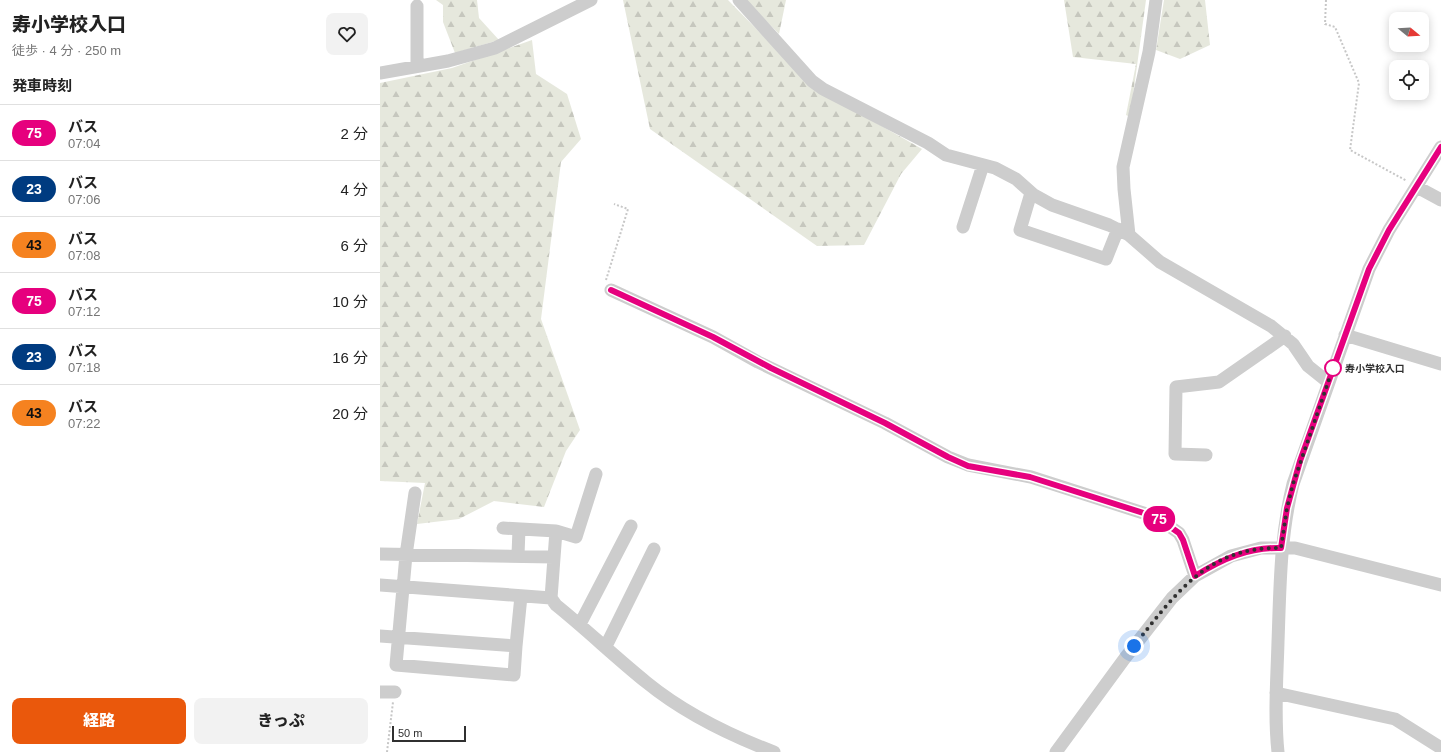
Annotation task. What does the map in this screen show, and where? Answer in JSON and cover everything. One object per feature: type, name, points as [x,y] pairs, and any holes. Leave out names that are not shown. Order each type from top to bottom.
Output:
[{"type":"street","points":[[380,73],[456,59],[496,48],[591,0]]},
{"type":"street","points":[[739,0],[812,81],[946,155],[996,168],[1016,179],[1032,193],[1052,205],[1124,232],[1160,262],[1271,326],[1285,336],[1308,366],[1328,382]]},
{"type":"street","points":[[1032,193],[1020,230],[1106,259],[1124,232],[1124,167],[1149,52],[1156,0]]},
{"type":"street","points":[[417,6],[417,65]]},
{"type":"street","points":[[1278,752],[1276,693],[1281,548],[1287,508],[1293,484],[1328,382],[1377,250],[1441,147]]},
{"type":"street","points":[[963,227],[983,165]]},
{"type":"street","points":[[1417,187],[1441,200]]},
{"type":"street","points":[[611,290],[713,337],[765,365],[885,423],[948,457],[968,466],[1030,477],[1156,517],[1179,533],[1183,540],[1195,576]]},
{"type":"street","points":[[1345,335],[1441,364]]},
{"type":"street","points":[[1206,455],[1174,454],[1176,387],[1219,382],[1285,336]]},
{"type":"street","points":[[503,528],[556,531],[576,537],[596,474]]},
{"type":"street","points":[[416,493],[406,554],[396,665],[514,675],[521,596]]},
{"type":"street","points":[[580,624],[631,526]]},
{"type":"street","points":[[518,555],[519,529]]},
{"type":"street","points":[[556,531],[551,598],[556,605],[606,646],[647,683],[680,706],[742,740],[774,752]]},
{"type":"street","points":[[606,646],[654,548]]},
{"type":"street","points":[[1056,752],[1172,598],[1195,576],[1215,564],[1247,551],[1265,548],[1281,548],[1308,551],[1441,585]]},
{"type":"street","points":[[380,554],[554,556]]},
{"type":"street","points":[[380,585],[551,598]]},
{"type":"street","points":[[380,636],[516,646]]},
{"type":"street","points":[[380,692],[395,692]]},
{"type":"street","points":[[1276,693],[1395,719],[1441,748]]},
{"type":"path","points":[[1326,0],[1325,24],[1335,27],[1359,83],[1350,150],[1417,187]]},
{"type":"path","points":[[611,290],[604,288],[628,209],[614,204]]},
{"type":"path","points":[[387,752],[395,692]]},
{"type":"green space","points":[[436,0],[477,0],[479,18],[499,40],[455,53],[443,22],[443,5]]},
{"type":"green space","points":[[623,0],[728,0],[813,87],[922,149],[901,174],[864,245],[817,246],[650,129]]},
{"type":"green space","points":[[746,0],[786,0],[779,34]]},
{"type":"green space","points":[[1064,0],[1146,0],[1130,117],[1126,115],[1136,64],[1073,57]]},
{"type":"green space","points":[[1164,0],[1205,0],[1210,45],[1180,59],[1156,50]]},
{"type":"green space","points":[[532,40],[536,74],[567,94],[581,139],[561,162],[541,319],[580,430],[566,451],[544,507],[494,501],[459,519],[417,524],[425,483],[380,481],[380,83],[452,68]]},
{"type":"bus line","name":"75","points":[[611,290],[713,337],[771,368],[885,423],[948,457],[968,466],[1030,477],[1089,497],[1156,517],[1179,533],[1183,540],[1195,576],[1231,556],[1261,548],[1281,548],[1287,508],[1300,461],[1369,269],[1377,250],[1441,147]]},
{"type":"place","name":"寿小学校入口","points":[[1333,368]]},
{"type":"route","points":[[1134,646],[1172,598],[1195,576],[1231,556],[1261,548],[1281,548],[1287,508],[1293,484],[1333,368]]}]
